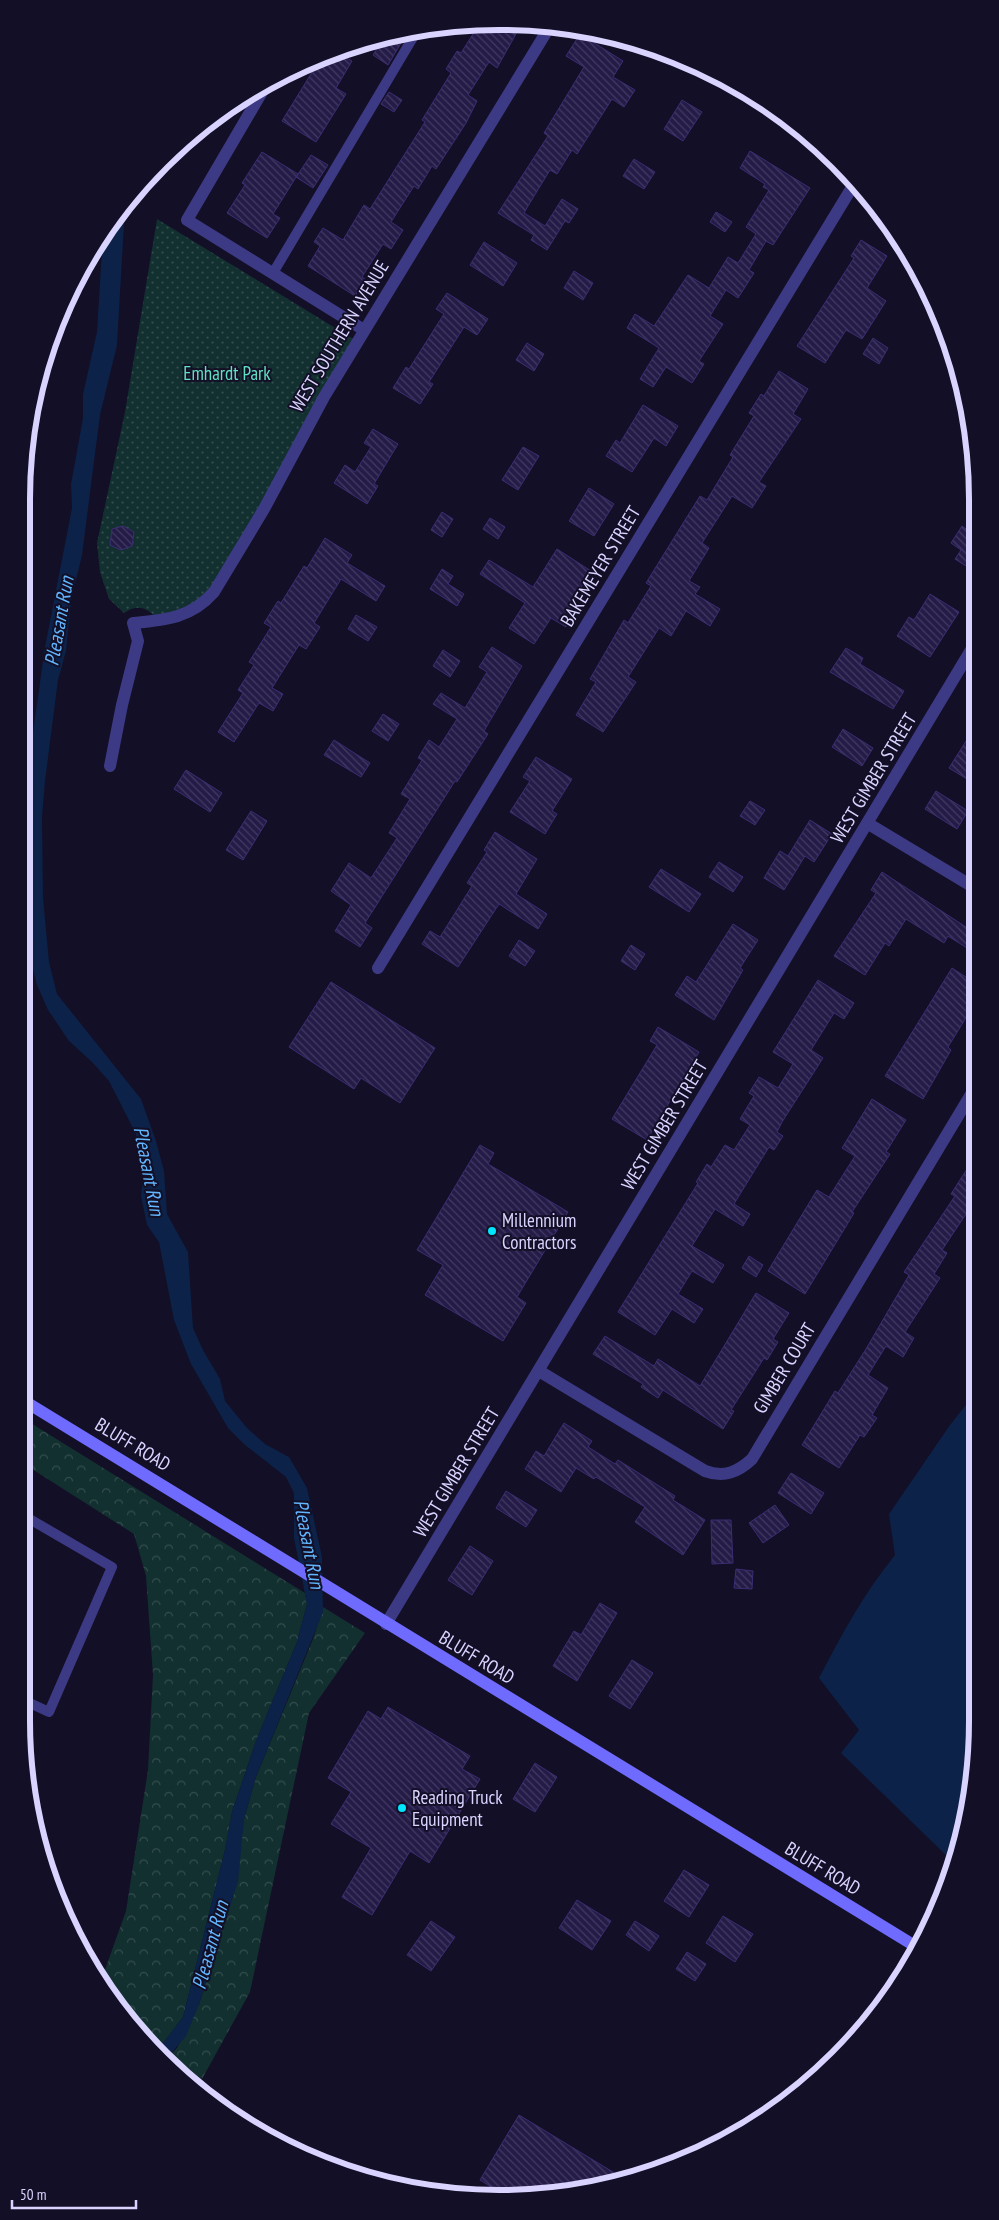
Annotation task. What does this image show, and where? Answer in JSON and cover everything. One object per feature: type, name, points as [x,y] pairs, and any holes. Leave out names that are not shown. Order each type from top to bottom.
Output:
[{"type":"main road","name":"BLUFF ROAD","points":[[30,1404],[268,1548],[386,1624],[912,1944]]},
{"type":"street","name":"WEST SOUTHERN AVENUE","points":[[110,766],[122,705],[138,641],[133,623],[169,620],[185,615],[207,600],[214,592],[264,509],[306,427],[546,33]]},
{"type":"street","points":[[259,97],[187,220],[364,330]]},
{"type":"street","name":"BAKEMEYER STREET","points":[[378,968],[851,189]]},
{"type":"street","name":"WEST GIMBER STREET","points":[[386,1624],[969,653]]},
{"type":"street","points":[[868,823],[969,884]]},
{"type":"street","name":"GIMBER COURT","points":[[539,1371],[705,1471],[722,1474],[734,1472],[752,1459],[969,1098]]},
{"type":"lane","points":[[273,273],[413,38]]},
{"type":"lane","points":[[30,1519],[112,1567],[49,1712],[30,1704]]},
{"type":"green space","name":"Emhardt Park","points":[[157,219],[355,340],[220,579],[194,609],[155,616],[147,610],[140,608],[124,613],[109,599],[100,572],[97,543],[125,412]]},
{"type":"green space","points":[[30,1423],[305,1593],[307,1604],[297,1642],[256,1741],[232,1812],[225,1850],[183,2017],[161,2044],[127,2006],[104,1973],[126,1911],[148,1770],[153,1675],[146,1576],[134,1534],[30,1468]]},
{"type":"green space","points":[[323,1607],[365,1633],[309,1713],[250,1992],[202,2079],[171,2054],[177,2048],[199,2004],[224,1926],[244,1819],[256,1777],[313,1639]]},
{"type":"water","name":"Pleasant Run","points":[[124,218],[117,345],[100,415],[82,555],[71,601],[66,651],[58,680],[45,781],[42,817],[43,898],[49,962],[57,994],[141,1099],[156,1141],[164,1171],[167,1214],[188,1252],[193,1328],[220,1379],[225,1401],[247,1428],[265,1444],[289,1457],[307,1488],[322,1557],[323,1612],[256,1777],[244,1819],[238,1881],[199,2004],[186,2036],[170,2054],[161,2044],[183,2017],[225,1850],[232,1812],[256,1741],[297,1642],[307,1604],[294,1538],[294,1493],[286,1477],[245,1445],[228,1428],[191,1364],[174,1320],[159,1242],[147,1225],[141,1196],[144,1169],[136,1134],[109,1081],[69,1041],[48,1010],[37,985],[30,958],[30,746],[45,647],[72,508],[71,484],[83,418],[83,394],[97,332],[102,250]]},
{"type":"water","points":[[969,1401],[968,1751],[960,1812],[948,1857],[841,1753],[859,1730],[819,1678],[863,1599],[895,1555],[889,1514],[950,1425]]},
{"type":"building","points":[[475,31],[518,31],[497,68],[489,62],[468,95],[477,101],[466,123],[436,169],[432,166],[418,189],[414,186],[391,222],[403,230],[391,249],[383,244],[362,277],[365,279],[355,296],[308,266],[320,246],[314,242],[323,228],[343,240],[364,205],[370,209],[425,122],[422,120],[451,73],[446,69],[457,51],[461,53]]},
{"type":"building","points":[[578,37],[587,38],[623,61],[613,77],[635,90],[624,107],[612,99],[577,154],[572,150],[557,174],[550,170],[524,213],[545,226],[562,199],[578,209],[569,223],[565,221],[547,250],[531,240],[534,235],[498,213],[548,136],[544,133],[584,67],[566,56]]},
{"type":"building","points":[[398,41],[401,43],[388,65],[373,55],[379,46]]},
{"type":"building","points":[[345,57],[352,61],[336,88],[346,94],[316,142],[282,121],[314,68]]},
{"type":"building","points":[[389,92],[402,100],[394,112],[381,104]]},
{"type":"building","points":[[682,100],[702,112],[683,141],[664,129]]},
{"type":"building","points":[[750,151],[810,188],[773,245],[766,241],[749,270],[754,273],[738,298],[726,290],[710,316],[723,324],[699,361],[704,364],[692,383],[666,367],[653,387],[640,379],[659,348],[627,328],[635,314],[654,326],[688,275],[709,288],[728,257],[738,263],[756,234],[746,227],[769,190],[763,187],[765,184],[740,168]]},
{"type":"building","points":[[262,152],[298,174],[273,214],[280,218],[267,238],[227,213],[245,185],[242,183]]},
{"type":"building","points":[[311,155],[328,165],[313,188],[296,177]]},
{"type":"building","points":[[634,159],[655,172],[644,189],[623,176]]},
{"type":"building","points":[[716,212],[732,222],[725,232],[710,222]]},
{"type":"building","points":[[861,240],[887,256],[867,288],[886,301],[862,339],[846,330],[825,363],[797,346],[854,258],[851,256]]},
{"type":"building","points":[[484,242],[517,263],[503,286],[470,265]]},
{"type":"building","points":[[574,271],[593,283],[583,300],[564,288]]},
{"type":"building","points":[[447,293],[488,319],[477,335],[464,327],[429,382],[433,384],[420,404],[393,388],[406,367],[409,369],[444,314],[436,309]]},
{"type":"building","points":[[873,338],[888,348],[879,364],[863,354]]},
{"type":"building","points":[[527,343],[544,354],[534,371],[516,360]]},
{"type":"building","points":[[779,371],[808,389],[793,414],[801,419],[759,482],[766,486],[752,508],[732,496],[702,543],[709,548],[689,581],[700,587],[695,594],[720,609],[710,626],[686,611],[671,636],[659,628],[628,677],[636,682],[603,732],[576,715],[596,682],[590,679],[624,620],[628,623],[651,586],[646,583],[700,496],[707,500],[733,457],[730,455],[754,416],[749,413],[761,394],[764,396]]},
{"type":"building","points":[[643,405],[678,426],[666,446],[654,438],[632,472],[606,456],[616,440],[620,443]]},
{"type":"building","points":[[373,429],[398,444],[374,484],[378,486],[367,504],[334,483],[345,465],[355,472],[371,447],[364,443]]},
{"type":"building","points":[[523,447],[539,456],[518,490],[502,480]]},
{"type":"building","points":[[589,488],[614,504],[594,536],[569,521]]},
{"type":"building","points":[[442,512],[453,519],[442,537],[431,530]]},
{"type":"building","points":[[490,518],[505,527],[498,539],[483,529]]},
{"type":"building","points":[[123,526],[134,532],[132,546],[121,550],[110,545],[112,529]]},
{"type":"building","points":[[962,526],[969,531],[969,568],[955,559],[961,550],[951,543]]},
{"type":"building","points":[[325,538],[352,555],[347,563],[385,586],[376,601],[341,579],[314,623],[320,627],[306,649],[299,645],[272,688],[283,694],[273,711],[259,703],[234,742],[218,732],[243,693],[238,690],[254,665],[249,662],[271,627],[264,623],[278,601],[281,603],[304,566],[307,568]]},
{"type":"building","points":[[557,549],[591,571],[571,604],[578,608],[566,627],[551,618],[534,644],[509,628],[525,603],[480,574],[489,560],[533,587]]},
{"type":"building","points":[[442,569],[453,576],[448,584],[464,594],[457,606],[430,589]]},
{"type":"building","points":[[930,594],[959,612],[930,657],[897,636],[909,617],[914,620]]},
{"type":"building","points":[[356,615],[377,627],[368,641],[348,629]]},
{"type":"building","points":[[492,647],[522,666],[484,731],[488,734],[457,782],[455,781],[365,923],[372,928],[360,947],[335,931],[351,905],[331,891],[349,863],[371,878],[397,838],[389,833],[410,799],[401,794],[422,760],[418,758],[429,740],[439,747],[457,719],[433,704],[441,693],[465,708],[487,672],[479,667]]},
{"type":"building","points":[[846,648],[863,658],[860,664],[904,691],[893,709],[830,672]]},
{"type":"building","points":[[443,650],[460,661],[450,677],[433,666]]},
{"type":"building","points":[[383,714],[399,724],[388,741],[372,731]]},
{"type":"building","points":[[843,729],[873,748],[862,766],[832,747]]},
{"type":"building","points":[[969,736],[969,780],[949,768]]},
{"type":"building","points":[[334,740],[370,763],[361,777],[324,755]]},
{"type":"building","points":[[536,757],[572,779],[552,811],[557,814],[545,834],[510,812],[530,781],[523,777]]},
{"type":"building","points":[[186,770],[222,793],[210,812],[174,789]]},
{"type":"building","points":[[936,791],[968,811],[957,829],[925,809]]},
{"type":"building","points":[[750,801],[765,810],[755,825],[740,816]]},
{"type":"building","points":[[251,811],[267,821],[243,860],[226,850]]},
{"type":"building","points":[[810,820],[832,834],[814,862],[805,856],[784,890],[764,878],[780,851],[788,856]]},
{"type":"building","points":[[495,832],[537,859],[516,894],[547,914],[538,929],[499,904],[458,967],[422,944],[430,931],[440,937],[472,886],[467,883],[487,852],[484,850]]},
{"type":"building","points":[[719,862],[743,877],[733,892],[709,877]]},
{"type":"building","points":[[661,869],[701,894],[689,912],[649,887]]},
{"type":"building","points":[[882,872],[969,929],[969,949],[948,936],[944,943],[906,919],[889,946],[885,943],[865,975],[834,956],[876,893],[871,890]]},
{"type":"building","points":[[733,924],[758,940],[740,968],[743,970],[714,1020],[675,995],[687,976],[696,982]]},
{"type":"building","points":[[519,940],[535,951],[525,966],[509,956]]},
{"type":"building","points":[[631,945],[645,954],[635,970],[621,961]]},
{"type":"building","points":[[952,968],[969,979],[969,1013],[948,1047],[951,1050],[923,1099],[885,1076]]},
{"type":"building","points":[[818,980],[854,1003],[844,1019],[834,1013],[811,1050],[823,1058],[782,1122],[777,1132],[783,1136],[774,1150],[769,1147],[734,1204],[750,1214],[743,1226],[715,1209],[692,1246],[724,1265],[713,1283],[692,1271],[678,1294],[703,1309],[694,1323],[672,1309],[655,1335],[618,1312],[698,1183],[696,1182],[707,1164],[711,1167],[725,1145],[734,1150],[750,1125],[740,1119],[754,1096],[749,1093],[759,1077],[778,1088],[793,1064],[773,1052]]},
{"type":"building","points":[[331,982],[435,1048],[400,1103],[361,1078],[354,1089],[289,1047]]},
{"type":"building","points":[[658,1027],[699,1052],[647,1140],[612,1119],[657,1045],[650,1041]]},
{"type":"building","points":[[872,1099],[906,1120],[886,1152],[890,1154],[852,1212],[854,1213],[805,1294],[768,1271],[817,1190],[829,1197],[855,1156],[842,1148]]},
{"type":"building","name":"Millennium Contractors","points":[[480,1145],[494,1153],[488,1164],[568,1212],[517,1297],[526,1303],[503,1341],[425,1295],[443,1265],[417,1250]]},
{"type":"building","points":[[969,1166],[969,1210],[942,1250],[947,1253],[934,1274],[940,1278],[905,1332],[914,1338],[903,1357],[886,1346],[868,1375],[888,1388],[872,1415],[877,1418],[864,1437],[860,1435],[839,1468],[802,1445],[835,1391],[838,1393],[866,1349],[909,1275],[904,1272],[955,1196],[951,1194]]},
{"type":"building","points":[[749,1256],[763,1265],[756,1277],[742,1268]]},
{"type":"building","points":[[756,1293],[789,1313],[773,1339],[778,1342],[767,1360],[764,1358],[731,1410],[734,1411],[723,1429],[663,1390],[658,1398],[641,1387],[643,1384],[593,1354],[605,1336],[654,1366],[658,1359],[700,1386]]},
{"type":"building","points":[[564,1423],[592,1441],[588,1447],[615,1464],[618,1460],[675,1496],[673,1500],[705,1520],[683,1555],[635,1522],[645,1507],[596,1477],[594,1479],[576,1468],[561,1492],[525,1469],[536,1451],[544,1456]]},
{"type":"building","points":[[791,1473],[824,1493],[811,1514],[778,1493]]},
{"type":"building","points":[[506,1491],[537,1510],[526,1527],[496,1508]]},
{"type":"building","points":[[775,1505],[789,1525],[763,1543],[749,1523]]},
{"type":"building","points":[[711,1520],[731,1520],[733,1563],[712,1564]]},
{"type":"building","points":[[470,1546],[493,1561],[472,1595],[448,1580]]},
{"type":"building","points":[[736,1569],[753,1571],[752,1589],[734,1588]]},
{"type":"building","points":[[600,1603],[617,1613],[577,1681],[553,1666],[574,1631],[581,1635]]},
{"type":"building","points":[[632,1660],[653,1673],[630,1709],[609,1696]]},
{"type":"building","name":"Reading Truck Equipment","points":[[388,1707],[470,1756],[462,1769],[480,1779],[429,1863],[410,1851],[372,1915],[342,1897],[371,1848],[331,1824],[351,1792],[328,1778],[368,1711],[381,1719]]},
{"type":"building","points":[[535,1763],[557,1777],[535,1812],[513,1799]]},
{"type":"building","points":[[684,1870],[709,1885],[689,1917],[664,1901]]},
{"type":"building","points":[[577,1900],[611,1921],[592,1950],[559,1928]]},
{"type":"building","points":[[723,1916],[753,1934],[735,1962],[706,1943]]},
{"type":"building","points":[[431,1921],[455,1937],[431,1971],[407,1955]]},
{"type":"building","points":[[635,1921],[659,1936],[649,1951],[626,1935]]},
{"type":"building","points":[[687,1952],[706,1964],[695,1981],[676,1969]]},
{"type":"building","points":[[519,2115],[617,2175],[561,2186],[530,2189],[496,2190],[480,2180]]},
{"type":"place","name":"Millennium Contractors","points":[[492,1231]]},
{"type":"place","name":"Reading Truck Equipment","points":[[402,1808]]}]
